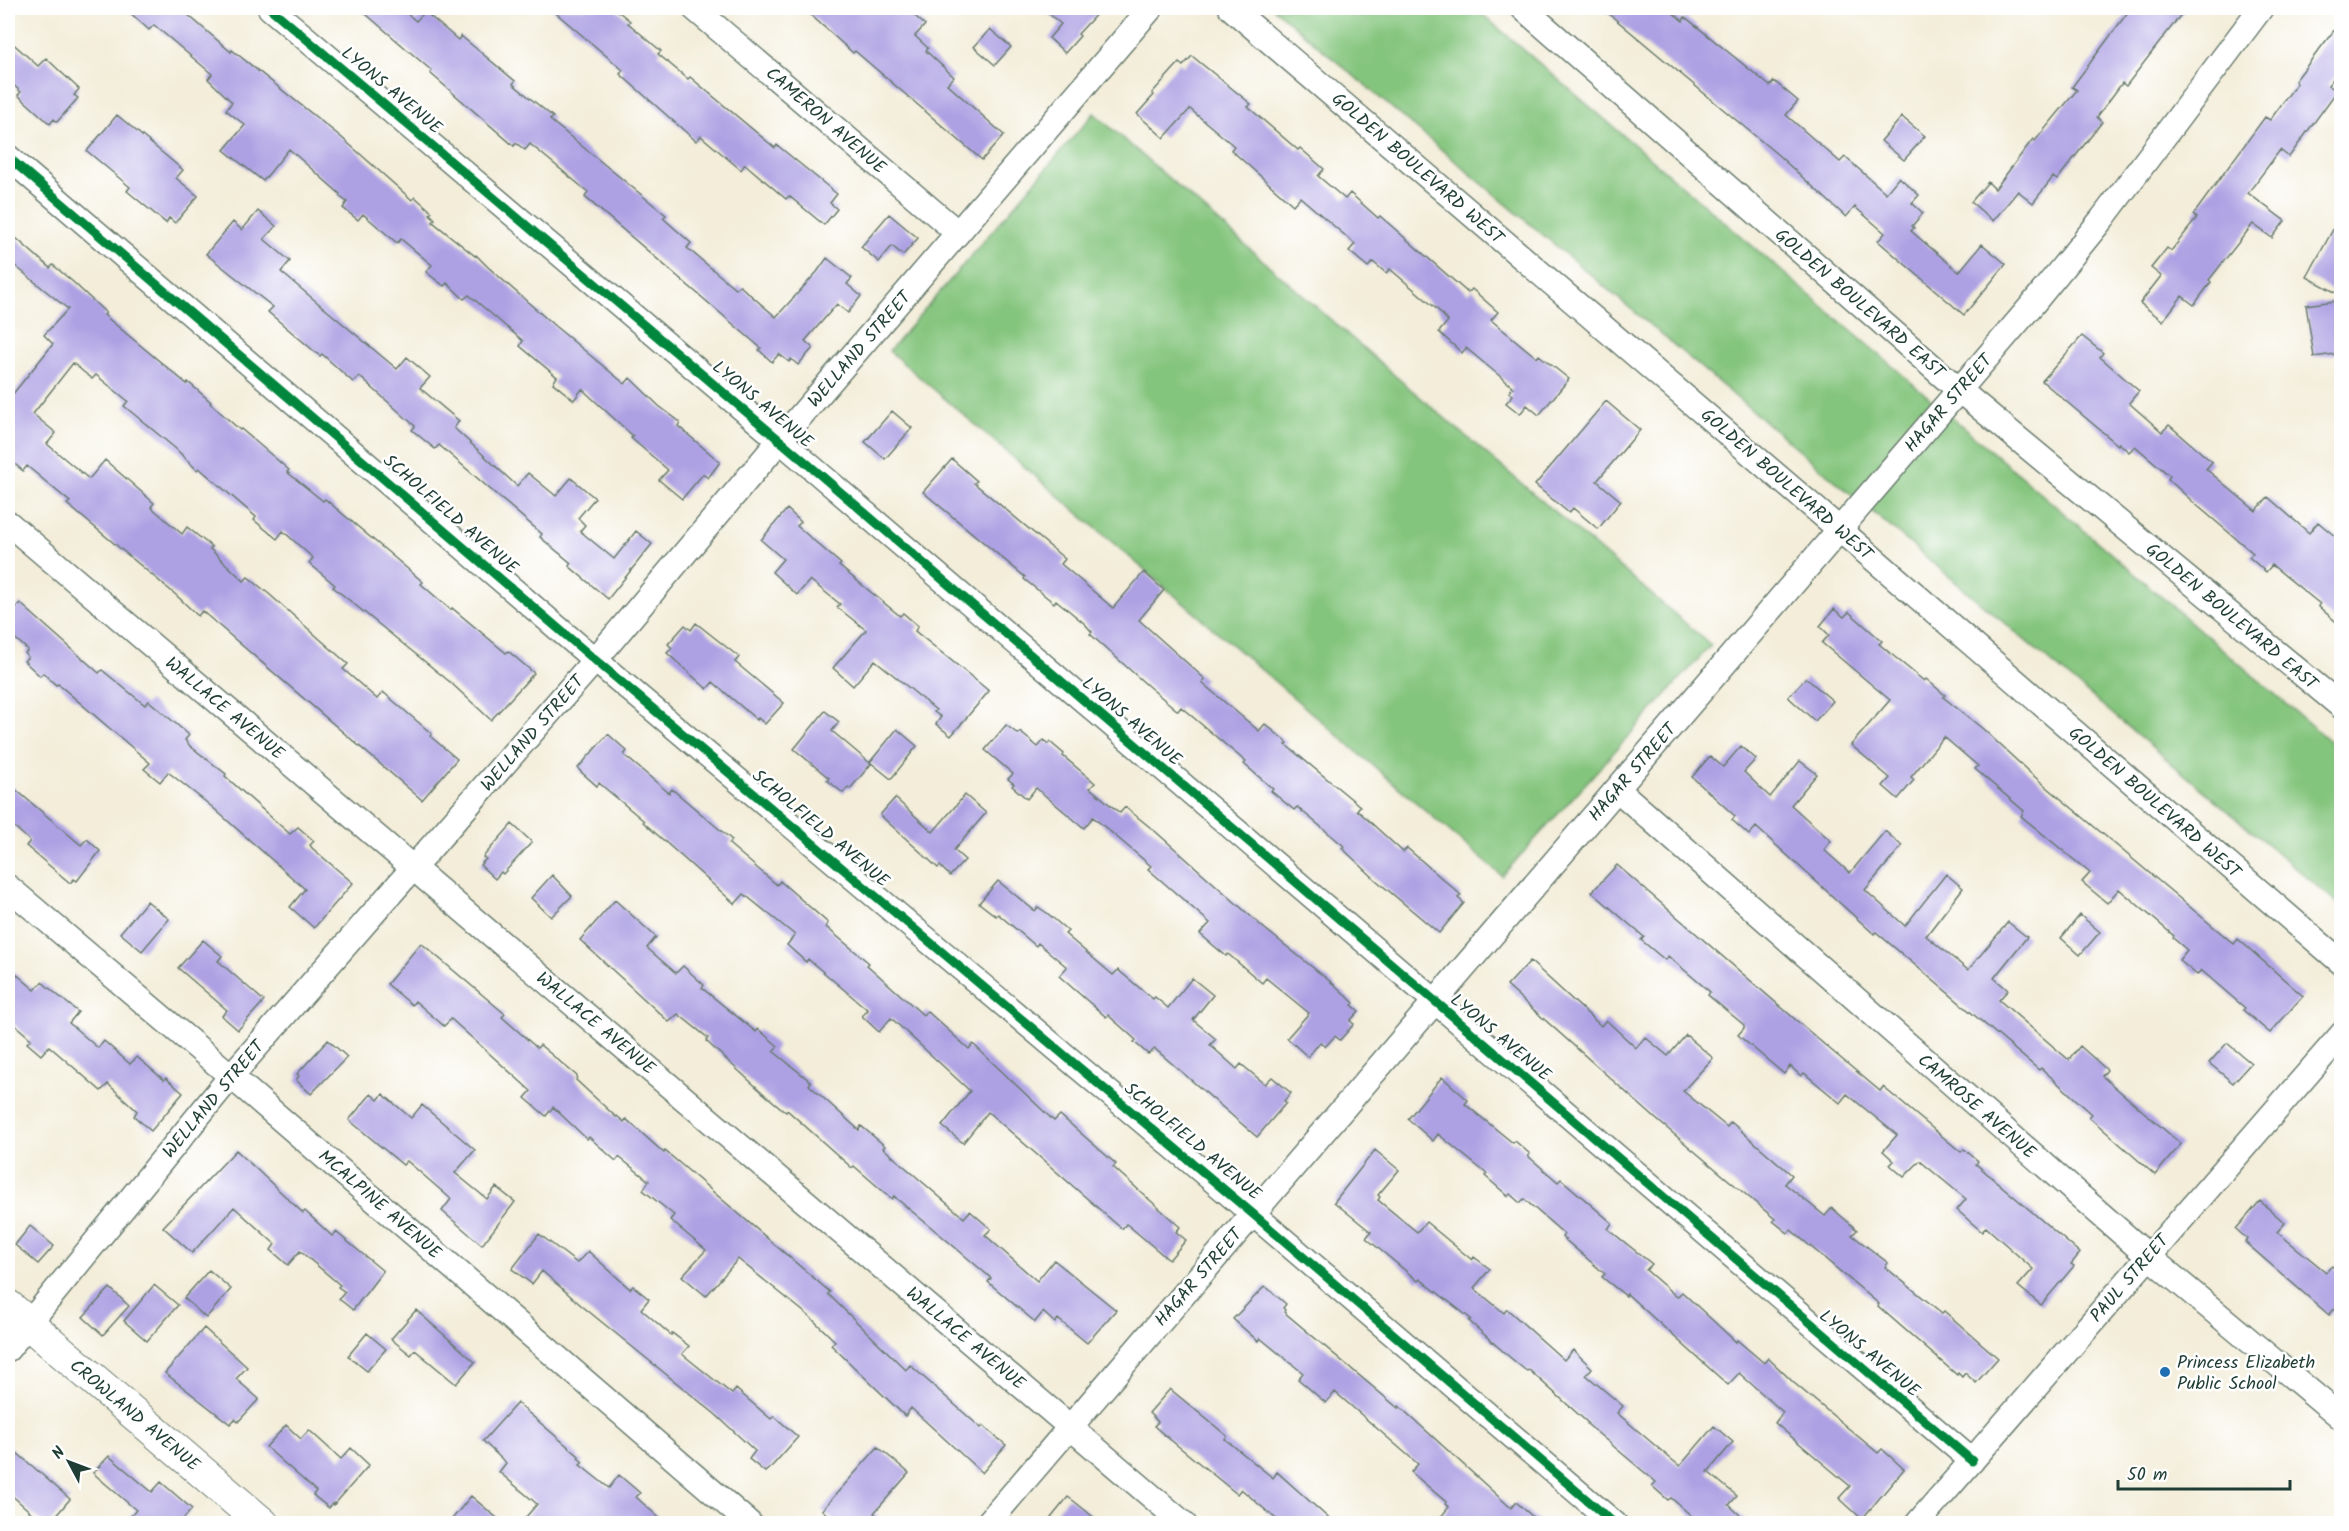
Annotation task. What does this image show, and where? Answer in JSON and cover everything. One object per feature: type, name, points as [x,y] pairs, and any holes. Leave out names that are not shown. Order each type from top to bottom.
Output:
[{"type":"main road","name":"CROWLAND AVENUE","points":[[18,1315],[249,1519]]},
{"type":"street","name":"LYONS AVENUE","points":[[270,8],[780,440],[1972,1461]]},
{"type":"street","name":"CAMERON AVENUE","points":[[694,8],[958,234]]},
{"type":"street","name":"WELLAND STREET","points":[[8,1349],[18,1315],[414,869],[1151,8]]},
{"type":"street","name":"GOLDEN BOULEVARD WEST","points":[[1231,8],[2342,963]]},
{"type":"street","name":"GOLDEN BOULEVARD EAST","points":[[1523,8],[1959,390],[2342,708]]},
{"type":"street","name":"HAGAR STREET","points":[[987,1524],[1959,390],[2102,219],[2261,8]]},
{"type":"street","name":"SCHOLFIELD AVENUE","points":[[8,157],[595,660],[1253,1214],[1615,1524]]},
{"type":"street","name":"WALLACE AVENUE","points":[[8,523],[1184,1524]]},
{"type":"street","name":"CAMROSE AVENUE","points":[[1617,789],[2148,1256],[2342,1418]]},
{"type":"street","name":"MCALPINE AVENUE","points":[[8,887],[231,1076],[750,1524]]},
{"type":"street","name":"PAUL STREET","points":[[1917,1524],[2342,1034]]},
{"type":"green space","points":[[1273,8],[1475,8],[2341,751],[2341,906]]},
{"type":"green space","points":[[1094,113],[1400,380],[1711,645],[1502,876],[889,351]]},
{"type":"building","points":[[125,8],[180,8],[231,52],[232,50],[341,137],[412,200],[415,197],[432,212],[430,214],[435,219],[433,222],[476,255],[556,327],[625,384],[630,378],[659,406],[680,422],[678,426],[720,462],[708,478],[703,474],[682,499],[659,480],[668,470],[631,438],[633,436],[582,389],[574,400],[553,383],[557,377],[520,346],[523,341],[469,295],[464,299],[447,283],[444,286],[426,272],[432,265],[401,239],[397,243],[363,214],[358,220],[343,208],[347,202],[339,196],[340,194],[289,149],[263,181],[224,150],[245,125],[226,110],[232,102],[208,79],[212,74],[154,25],[149,30]]},
{"type":"building","points":[[359,8],[400,8],[416,21],[425,12],[458,40],[461,36],[515,81],[513,84],[553,117],[550,120],[666,215],[663,218],[691,243],[687,248],[736,289],[739,285],[776,317],[827,258],[852,278],[847,284],[861,296],[848,313],[837,304],[805,341],[813,348],[798,365],[791,359],[789,362],[779,354],[772,362],[759,350],[761,348],[585,197],[588,192],[530,144],[525,150],[516,143],[514,146]]},
{"type":"building","points":[[550,8],[614,8],[661,51],[658,54],[688,79],[690,77],[775,148],[777,145],[837,194],[830,203],[837,209],[824,225],[789,196],[786,199],[745,164],[741,170],[701,136],[696,141],[620,74],[623,70]]},
{"type":"building","points":[[803,8],[906,8],[925,25],[915,36],[928,48],[926,51],[954,77],[947,84],[1004,135],[982,160],[855,51],[853,53]]},
{"type":"building","points":[[1042,8],[1102,8],[1078,34],[1080,36],[1065,53],[1049,38],[1061,24]]},
{"type":"building","points":[[1602,8],[1667,8],[1683,21],[1685,17],[1770,86],[1774,81],[1798,101],[1786,115],[1840,162],[1845,157],[1886,193],[1899,177],[1919,195],[1912,203],[1923,213],[1912,226],[1914,228],[1911,231],[1959,272],[1982,244],[2006,264],[1964,315],[1878,241],[1885,233],[1855,207],[1846,217],[1778,155]]},
{"type":"building","points":[[2131,8],[2186,8],[2126,86],[2122,83],[2097,117],[2102,122],[2057,180],[2053,177],[2033,203],[2018,191],[1993,221],[1971,202],[1988,182],[1995,189],[2033,139],[2035,141],[2077,90],[2072,87]]},
{"type":"building","points":[[2342,20],[2342,68],[2328,85],[2337,91],[2289,157],[2280,150],[2248,193],[2285,221],[2272,238],[2253,224],[2209,280],[2211,282],[2194,305],[2182,296],[2163,321],[2140,303],[2161,276],[2151,268],[2167,248],[2171,251],[2197,218],[2193,215],[2265,117],[2270,120],[2297,83],[2295,81]]},
{"type":"building","points":[[990,29],[1011,47],[995,65],[974,47]]},
{"type":"building","points":[[8,39],[38,66],[46,58],[79,89],[74,95],[78,98],[57,122],[54,119],[50,124],[18,95],[21,92],[8,80]]},
{"type":"building","points":[[1192,56],[1251,104],[1248,107],[1298,150],[1300,148],[1324,169],[1318,176],[1345,199],[1350,193],[1378,218],[1380,216],[1468,293],[1472,289],[1498,312],[1491,320],[1537,358],[1539,355],[1569,379],[1539,415],[1527,405],[1520,414],[1506,403],[1513,395],[1509,392],[1513,387],[1466,348],[1462,353],[1439,332],[1448,321],[1439,311],[1390,269],[1386,273],[1373,262],[1368,267],[1349,251],[1355,244],[1300,197],[1293,205],[1231,150],[1234,146],[1190,109],[1164,138],[1137,114],[1179,63],[1183,66]]},
{"type":"building","points":[[117,115],[183,170],[176,178],[198,196],[175,223],[169,218],[166,223],[127,191],[130,187],[87,151]]},
{"type":"building","points":[[1902,117],[1925,136],[1904,160],[1881,141]]},
{"type":"building","points":[[258,211],[276,226],[264,239],[290,261],[281,272],[397,369],[407,357],[430,377],[420,388],[459,421],[454,428],[517,486],[528,473],[556,496],[571,478],[595,498],[578,518],[585,525],[580,531],[614,559],[636,531],[652,544],[608,599],[569,566],[571,563],[540,537],[542,534],[439,445],[435,449],[412,430],[415,426],[359,376],[353,382],[322,354],[320,356],[268,312],[273,307],[206,254],[233,222],[242,230]]},
{"type":"building","points":[[2342,213],[2342,296],[2307,277]]},
{"type":"building","points":[[889,214],[918,238],[903,255],[892,246],[879,262],[861,247]]},
{"type":"building","points":[[8,231],[50,268],[53,265],[73,282],[106,313],[104,315],[187,384],[188,382],[240,430],[289,470],[287,472],[323,501],[325,499],[423,582],[421,584],[451,610],[452,608],[534,673],[491,720],[450,682],[333,587],[335,585],[309,563],[313,558],[283,531],[277,539],[254,520],[256,517],[199,468],[197,470],[176,449],[124,406],[128,401],[96,375],[92,379],[73,363],[33,414],[56,433],[47,444],[89,479],[105,460],[154,503],[151,507],[182,534],[187,527],[212,547],[210,549],[244,581],[248,577],[269,594],[348,664],[343,669],[377,699],[383,692],[432,734],[430,736],[457,759],[422,800],[202,611],[198,616],[67,504],[70,502],[27,466],[23,471],[8,458],[8,400],[53,344],[44,335],[68,309],[8,260]]},
{"type":"building","points":[[2334,301],[2337,326],[2342,325],[2342,353],[2314,357],[2306,305]]},
{"type":"building","points":[[2082,336],[2103,353],[2100,357],[2139,391],[2129,403],[2162,432],[2169,425],[2212,462],[2206,469],[2256,511],[2268,497],[2309,533],[2318,522],[2342,542],[2342,627],[2318,606],[2320,604],[2272,565],[2266,572],[2249,557],[2253,553],[2193,502],[2168,479],[2170,476],[2135,446],[2129,452],[2119,443],[2118,445],[2042,381]]},
{"type":"building","points":[[1606,401],[1640,430],[1597,481],[1621,501],[1598,529],[1573,508],[1569,513],[1535,485]]},
{"type":"building","points":[[892,411],[912,428],[885,459],[865,442]]},
{"type":"building","points":[[952,459],[977,481],[974,483],[1065,559],[1061,564],[1113,608],[1144,572],[1164,590],[1139,620],[1205,679],[1202,683],[1259,731],[1265,724],[1288,743],[1286,745],[1360,806],[1357,810],[1403,852],[1407,848],[1461,895],[1458,898],[1464,903],[1439,933],[1377,881],[1342,848],[1344,846],[1297,807],[1294,810],[1271,791],[1273,789],[1244,764],[1246,762],[1181,707],[1178,711],[1148,686],[1090,634],[1092,632],[1085,624],[1056,600],[1054,603],[1024,579],[1025,577],[923,492]]},
{"type":"building","points":[[787,509],[801,522],[797,526],[841,564],[839,566],[900,616],[903,613],[918,626],[915,631],[989,691],[951,736],[936,724],[941,717],[934,712],[936,710],[875,660],[853,686],[833,668],[866,630],[837,607],[840,604],[810,580],[797,595],[772,572],[783,559],[761,540]]},
{"type":"building","points":[[20,603],[99,673],[102,670],[145,705],[149,701],[189,735],[185,740],[190,746],[226,774],[225,776],[290,834],[298,827],[314,841],[310,845],[312,848],[353,883],[314,928],[290,907],[305,889],[211,806],[168,772],[160,782],[144,769],[150,763],[58,684],[56,685],[43,673],[40,676],[24,661],[28,657],[25,653],[28,650],[8,632],[8,618]]},
{"type":"building","points":[[1834,609],[1844,617],[1849,612],[1882,641],[1879,644],[1945,695],[1943,697],[1983,729],[2029,772],[2234,944],[2238,939],[2303,996],[2270,1033],[2201,970],[2197,975],[2179,960],[2187,950],[2119,889],[2107,903],[2082,882],[2090,873],[2021,816],[2024,811],[1975,769],[1978,766],[1944,737],[1911,777],[1914,780],[1898,799],[1883,786],[1890,778],[1851,745],[1890,700],[1822,643],[1829,635],[1820,626]]},
{"type":"building","points":[[696,623],[739,657],[735,662],[784,703],[765,724],[758,718],[757,720],[713,682],[707,689],[667,653],[672,648],[668,644],[685,625],[691,630]]},
{"type":"building","points":[[1806,678],[1833,701],[1815,721],[1788,697]]},
{"type":"building","points":[[825,711],[839,722],[832,731],[871,764],[850,789],[848,787],[843,793],[827,780],[829,778],[794,749]]},
{"type":"building","points":[[1006,725],[1018,734],[1020,732],[1038,747],[1044,740],[1048,744],[1050,742],[1095,783],[1090,788],[1120,813],[1125,807],[1156,832],[1265,929],[1354,1003],[1352,1005],[1359,1011],[1350,1021],[1354,1024],[1340,1040],[1335,1036],[1325,1047],[1320,1042],[1308,1057],[1287,1038],[1309,1013],[1266,978],[1262,983],[1200,934],[1210,923],[1148,869],[1151,866],[1093,817],[1084,828],[1036,788],[1027,799],[1012,786],[1014,784],[1008,779],[1013,774],[985,750]]},
{"type":"building","points":[[897,729],[917,746],[891,779],[870,762]]},
{"type":"building","points":[[608,734],[627,751],[624,755],[669,793],[672,789],[732,840],[729,844],[777,885],[780,881],[828,923],[826,927],[869,963],[867,965],[923,1015],[927,1011],[969,1049],[973,1044],[1054,1121],[1060,1115],[1116,1164],[1113,1167],[1180,1227],[1176,1232],[1186,1240],[1169,1260],[1126,1224],[1122,1229],[988,1112],[963,1143],[942,1126],[970,1091],[891,1018],[879,1032],[862,1016],[868,1010],[808,959],[806,962],[787,945],[795,935],[744,894],[735,904],[644,821],[599,783],[597,786],[580,771],[578,768]]},
{"type":"building","points":[[1741,746],[1756,759],[1744,772],[1770,797],[1800,761],[1817,774],[1791,805],[1831,841],[1824,850],[1850,873],[1885,831],[1902,846],[1865,890],[1905,926],[1946,874],[1963,888],[1926,936],[1968,970],[2008,922],[2027,937],[1994,978],[2008,990],[1999,1000],[2069,1060],[2080,1046],[2107,1070],[2102,1076],[2181,1144],[2155,1175],[2089,1117],[2092,1114],[2041,1068],[2039,1070],[1876,932],[1874,934],[1756,827],[1749,835],[1732,820],[1735,816],[1692,777],[1710,756],[1723,767]]},
{"type":"building","points":[[8,783],[81,845],[87,839],[100,851],[77,881],[74,879],[70,883],[26,846],[30,841],[8,821]]},
{"type":"building","points":[[965,795],[986,813],[954,850],[965,860],[950,876],[940,866],[938,868],[880,815],[895,798],[933,832]]},
{"type":"building","points":[[512,824],[532,842],[503,874],[501,872],[495,879],[480,865],[486,859],[483,857]]},
{"type":"building","points":[[1617,865],[1880,1091],[1883,1087],[1961,1152],[1964,1149],[1978,1161],[1976,1164],[2080,1253],[2071,1264],[2074,1266],[2041,1305],[2018,1286],[2033,1269],[1986,1227],[1982,1232],[1957,1210],[1966,1199],[1920,1161],[1904,1177],[1890,1165],[1894,1161],[1883,1151],[1897,1135],[1847,1094],[1840,1103],[1804,1073],[1801,1076],[1790,1066],[1784,1074],[1738,1035],[1744,1025],[1708,995],[1710,992],[1668,956],[1665,960],[1641,940],[1644,937],[1592,892]]},
{"type":"building","points":[[552,875],[572,896],[551,917],[531,898]]},
{"type":"building","points":[[998,881],[1035,911],[1038,907],[1047,913],[1068,931],[1065,934],[1113,975],[1118,970],[1153,999],[1155,997],[1168,1008],[1192,978],[1213,995],[1193,1020],[1216,1039],[1210,1045],[1237,1069],[1241,1064],[1265,1084],[1272,1077],[1291,1093],[1284,1101],[1286,1103],[1257,1137],[1155,1049],[1148,1054],[1108,1015],[1106,1017],[1059,976],[1067,967],[1038,943],[1036,946],[998,914],[996,916],[979,903]]},
{"type":"building","points":[[615,900],[656,937],[647,948],[676,973],[683,966],[704,985],[702,988],[756,1032],[758,1029],[778,1046],[773,1051],[811,1082],[809,1085],[859,1130],[861,1126],[885,1146],[883,1148],[964,1218],[970,1211],[991,1229],[985,1235],[1037,1281],[1054,1260],[1116,1310],[1087,1343],[1058,1319],[1055,1323],[1043,1312],[1035,1322],[988,1282],[991,1278],[943,1237],[894,1196],[892,1199],[854,1166],[852,1168],[787,1110],[786,1112],[763,1093],[706,1041],[708,1038],[678,1014],[669,1022],[580,940]]},
{"type":"building","points":[[147,901],[169,919],[142,951],[120,933]]},
{"type":"building","points":[[2080,915],[2100,932],[2080,955],[2061,938]]},
{"type":"building","points":[[203,940],[222,956],[218,961],[264,1001],[238,1030],[222,1016],[227,1010],[178,968]]},
{"type":"building","points":[[421,943],[505,1014],[502,1017],[537,1048],[540,1045],[577,1076],[576,1080],[616,1117],[624,1122],[626,1119],[830,1292],[828,1294],[906,1370],[910,1365],[981,1428],[983,1426],[1006,1445],[982,1473],[911,1408],[905,1416],[831,1345],[835,1341],[809,1316],[738,1259],[706,1296],[682,1276],[706,1250],[670,1220],[674,1215],[643,1190],[649,1181],[619,1157],[616,1161],[589,1137],[587,1139],[553,1107],[546,1116],[525,1098],[531,1091],[451,1019],[444,1026],[415,1001],[412,1005],[387,984]]},
{"type":"building","points":[[1530,961],[1601,1026],[1606,1020],[1636,1048],[1645,1037],[1668,1056],[1686,1035],[1713,1058],[1683,1091],[1727,1127],[1731,1122],[1792,1175],[1785,1184],[1825,1216],[1832,1208],[1857,1230],[1852,1235],[1888,1263],[1885,1267],[1942,1313],[1944,1311],[1998,1358],[1976,1383],[1965,1373],[1962,1377],[1958,1373],[1957,1375],[1878,1306],[1879,1304],[1791,1230],[1788,1233],[1773,1221],[1775,1219],[1656,1119],[1507,986]]},
{"type":"building","points":[[8,967],[35,990],[42,982],[78,1012],[69,1023],[98,1048],[104,1041],[130,1064],[137,1057],[183,1093],[151,1131],[134,1116],[137,1111],[108,1084],[101,1091],[49,1046],[41,1055],[27,1043],[31,1039],[8,1019]]},
{"type":"building","points":[[328,1040],[347,1057],[311,1094],[296,1080],[299,1076],[297,1074]]},
{"type":"building","points":[[2227,1043],[2251,1063],[2233,1083],[2209,1063]]},
{"type":"building","points":[[1442,1077],[1468,1100],[1465,1104],[1513,1143],[1515,1141],[1530,1154],[1528,1156],[1558,1182],[1561,1179],[1612,1223],[1608,1229],[1652,1264],[1646,1270],[1677,1297],[1682,1292],[1736,1342],[1737,1340],[1764,1363],[1768,1358],[1794,1383],[1878,1453],[1882,1449],[1904,1469],[1862,1519],[1839,1498],[1850,1486],[1775,1423],[1783,1412],[1739,1373],[1728,1385],[1627,1294],[1626,1296],[1602,1277],[1605,1274],[1562,1237],[1564,1234],[1524,1199],[1520,1203],[1510,1194],[1508,1196],[1485,1176],[1487,1174],[1438,1134],[1433,1141],[1408,1119]]},
{"type":"building","points":[[371,1094],[378,1100],[383,1094],[411,1118],[422,1105],[475,1150],[455,1173],[487,1199],[496,1187],[515,1202],[482,1245],[442,1211],[451,1199],[407,1161],[403,1165],[349,1120]]},
{"type":"building","points":[[236,1150],[303,1213],[305,1211],[332,1236],[336,1232],[383,1271],[353,1310],[339,1299],[345,1292],[338,1287],[340,1285],[300,1251],[288,1265],[271,1250],[275,1244],[234,1207],[192,1253],[163,1227]]},
{"type":"building","points":[[1375,1150],[1399,1170],[1378,1195],[1380,1197],[1378,1200],[1417,1232],[1426,1222],[1472,1260],[1474,1257],[1490,1269],[1474,1288],[1504,1313],[1507,1309],[1564,1360],[1573,1350],[1592,1368],[1586,1375],[1623,1406],[1617,1413],[1671,1459],[1680,1466],[1714,1426],[1733,1442],[1708,1472],[1737,1496],[1729,1505],[1750,1524],[1701,1524],[1671,1498],[1668,1500],[1652,1486],[1656,1482],[1587,1424],[1529,1370],[1524,1369],[1506,1354],[1469,1321],[1471,1319],[1420,1279],[1418,1281],[1366,1238],[1371,1232],[1334,1202]]},
{"type":"building","points":[[2260,1201],[2285,1223],[2277,1232],[2326,1272],[2332,1266],[2342,1275],[2342,1301],[2329,1315],[2245,1242],[2247,1239],[2236,1229]]},
{"type":"building","points":[[30,1226],[54,1246],[38,1264],[15,1245]]},
{"type":"building","points":[[539,1234],[577,1263],[588,1251],[630,1289],[633,1286],[649,1299],[641,1309],[671,1335],[672,1333],[689,1346],[682,1354],[732,1394],[736,1389],[771,1419],[774,1416],[798,1437],[765,1472],[749,1459],[755,1451],[715,1414],[542,1271],[532,1284],[512,1269]]},
{"type":"building","points":[[209,1270],[231,1289],[206,1318],[184,1298]]},
{"type":"building","points":[[154,1285],[178,1305],[147,1341],[124,1321]]},
{"type":"building","points":[[1265,1286],[1286,1304],[1283,1308],[1284,1312],[1398,1408],[1399,1406],[1511,1508],[1516,1502],[1541,1524],[1435,1524],[1449,1507],[1411,1472],[1418,1464],[1335,1392],[1326,1403],[1298,1379],[1303,1373],[1260,1338],[1258,1341],[1233,1319]]},
{"type":"building","points":[[110,1288],[129,1306],[103,1335],[83,1317]]},
{"type":"building","points":[[416,1310],[475,1362],[456,1384],[415,1350],[411,1355],[391,1339]]},
{"type":"building","points":[[204,1328],[247,1367],[236,1379],[259,1399],[238,1422],[235,1419],[230,1424],[165,1373]]},
{"type":"building","points":[[367,1333],[386,1349],[367,1371],[348,1356]]},
{"type":"building","points":[[1170,1389],[1227,1436],[1225,1439],[1273,1478],[1277,1472],[1335,1524],[1282,1524],[1241,1489],[1237,1494],[1167,1437],[1154,1426],[1158,1422],[1149,1413]]},
{"type":"building","points":[[517,1403],[579,1456],[578,1458],[583,1462],[580,1465],[609,1488],[619,1475],[640,1493],[636,1497],[666,1524],[520,1524],[537,1504],[499,1472],[506,1463],[483,1441]]},
{"type":"building","points":[[286,1425],[301,1439],[309,1430],[341,1459],[351,1448],[369,1465],[329,1508],[313,1495],[316,1491],[266,1447]]},
{"type":"building","points":[[8,1445],[70,1499],[49,1524],[44,1524],[8,1492]]},
{"type":"building","points":[[878,1447],[909,1473],[874,1513],[886,1524],[838,1524],[822,1510]]},
{"type":"building","points":[[109,1456],[152,1492],[161,1482],[192,1509],[179,1524],[124,1524],[136,1510],[93,1473]]},
{"type":"building","points":[[471,1496],[504,1524],[448,1524]]},
{"type":"building","points":[[1068,1497],[1075,1502],[1102,1524],[1046,1524]]},
{"type":"cycle path","points":[[270,8],[803,460],[1972,1461]]},
{"type":"cycle path","points":[[8,157],[595,660],[1253,1214],[1615,1524]]},
{"type":"place","name":"Princess Elizabeth Public School","points":[[2165,1372]]}]
